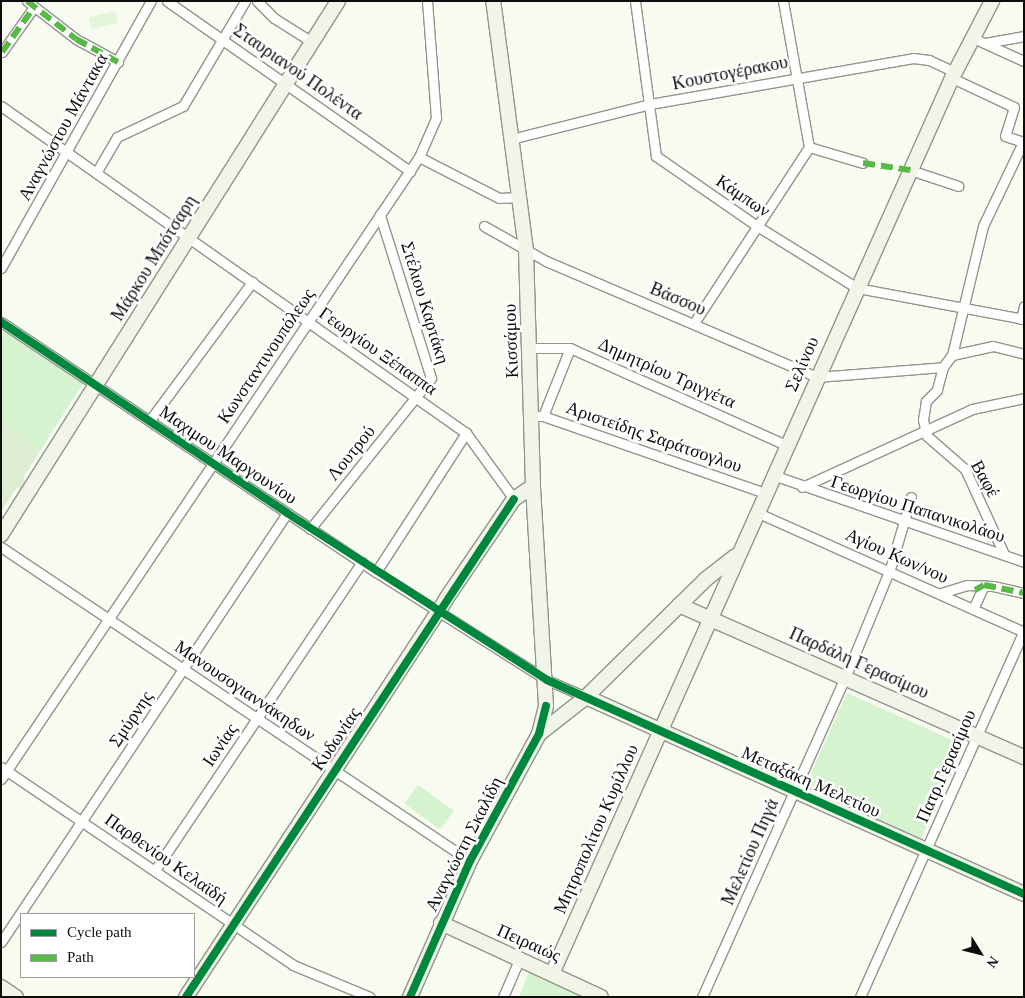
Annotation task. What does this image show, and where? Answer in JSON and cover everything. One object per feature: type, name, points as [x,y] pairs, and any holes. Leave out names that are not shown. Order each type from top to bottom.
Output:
[{"type":"street","name":"Αναγνώστου Μάντακα","points":[[1,268],[151,1]]},
{"type":"street","name":"Σταυριανού Πολέντα","points":[[167,1],[410,171]]},
{"type":"street","points":[[96,173],[117,137],[183,106],[245,1]]},
{"type":"street","points":[[257,1],[274,18],[312,42]]},
{"type":"street","name":"Μάρκου Μπότσαρη","points":[[1,535],[338,1]]},
{"type":"street","name":"Κισσάμου","points":[[494,1],[526,250],[530,348],[537,416],[533,486],[547,680]]},
{"type":"street","name":"Κάμπων","points":[[635,1],[656,156],[757,226],[857,288],[964,311],[1023,319]]},
{"type":"street","points":[[694,323],[809,147],[798,76],[783,1]]},
{"type":"street","name":"Σελίνου","points":[[539,734],[586,698],[679,605],[736,556],[954,75],[979,40],[992,1]]},
{"type":"street","name":"Κωνσταντινουπόλεως","points":[[1,779],[4,769],[108,619],[419,157],[436,118],[427,2]]},
{"type":"street","points":[[2,52],[30,4],[76,39],[118,62]]},
{"type":"street","points":[[979,40],[1024,36]]},
{"type":"street","points":[[979,40],[1024,61]]},
{"type":"street","name":"Κουστογέρακου","points":[[511,139],[650,104],[798,76],[913,58],[929,60],[1014,107],[1006,136],[1023,142],[984,226],[964,311]]},
{"type":"street","name":"Γεωργίου Ξέπαππα","points":[[1,106],[466,433]]},
{"type":"street","points":[[809,147],[863,163]]},
{"type":"street","points":[[419,157],[499,198],[519,197]]},
{"type":"street","points":[[910,170],[958,186]]},
{"type":"street","name":"Στέλιου Καρτάκη","points":[[380,215],[431,378],[417,398]]},
{"type":"street","name":"Βάσσου","points":[[484,226],[526,250],[817,377]]},
{"type":"street","points":[[150,420],[252,282]]},
{"type":"street","points":[[1023,319],[1024,306]]},
{"type":"street","points":[[925,430],[923,420],[926,401],[937,390],[943,367],[952,355],[964,311]]},
{"type":"street","name":"Μαχιμου Mαργουνίου","points":[[1,322],[376,572],[439,610],[547,680],[586,698]]},
{"type":"street","points":[[952,355],[993,346],[1024,354]]},
{"type":"street","name":"Δημητρίου Τριγγέτα","points":[[530,348],[570,348],[786,445]]},
{"type":"street","name":"Κισσάμου","points":[[537,416],[570,348]]},
{"type":"street","points":[[817,377],[943,367]]},
{"type":"street","name":"Λουτρού","points":[[310,529],[417,398]]},
{"type":"street","points":[[802,487],[972,409],[1024,398]]},
{"type":"street","name":"Αριστείδης Σαράτσογλου","points":[[537,416],[765,493]]},
{"type":"street","name":"Βαφέ","points":[[925,430],[942,451],[965,468],[1004,554]]},
{"type":"street","points":[[376,572],[466,433],[514,499]]},
{"type":"street","name":"Γεωργίου Παπανικολάου","points":[[773,475],[802,487],[1024,562]]},
{"type":"street","name":"Κυδωνίας","points":[[186,997],[439,610],[514,499],[533,486]]},
{"type":"street","name":"Μελετίου Πηγά","points":[[702,997],[845,678],[890,569],[911,497]]},
{"type":"street","name":"Αγίου Κων/νου","points":[[756,512],[890,569],[1024,632]]},
{"type":"street","name":"Σμύρνης","points":[[20,913],[287,513]]},
{"type":"street","name":"Μανουσογιαννάκηδων","points":[[1,547],[470,861]]},
{"type":"street","name":"Μητροπολίτου Κυρίλλου","points":[[552,974],[711,618],[736,556]]},
{"type":"street","name":"Ιωνίας","points":[[155,870],[362,562]]},
{"type":"street","points":[[941,594],[967,585],[984,585],[1024,593]]},
{"type":"street","points":[[975,590],[984,585]]},
{"type":"street","points":[[973,608],[984,585]]},
{"type":"street","name":"Παρδάλη Γερασίμου","points":[[679,605],[1024,757]]},
{"type":"street","name":"Πατρ.Γερασίμου","points":[[860,997],[1024,632]]},
{"type":"street","name":"Αναγνώστη Σκαλίδη","points":[[410,997],[441,923],[470,861],[539,734],[543,724],[547,680]]},
{"type":"street","name":"Μεταξάκη Μελετίου","points":[[586,698],[660,729],[795,792],[1024,894]]},
{"type":"street","name":"Παρθενίου Κελαϊδή","points":[[4,769],[293,965],[370,997]]},
{"type":"street","name":"Σμύρνης","points":[[1,942],[20,914]]},
{"type":"street","name":"Πειραιώς","points":[[441,923],[601,997]]},
{"type":"street","points":[[503,997],[519,960]]},
{"type":"street","points":[[1,987],[16,997]]},
{"type":"green space","points":[[115,11],[118,23],[92,29],[89,18]]},
{"type":"green space","points":[[5,330],[84,382],[40,451],[1,424],[1,335]]},
{"type":"green space","points":[[1,424],[40,451],[23,478],[27,482],[22,490],[17,487],[1,512]]},
{"type":"green space","points":[[847,693],[963,745],[919,842],[803,791]]},
{"type":"green space","points":[[418,785],[454,811],[440,829],[404,804]]},
{"type":"green space","points":[[529,972],[584,997],[519,997]]},
{"type":"marked path","points":[[27,1],[76,39],[118,62]]},
{"type":"marked path","points":[[2,52],[34,7]]},
{"type":"marked path","points":[[863,163],[910,170]]},
{"type":"marked path","points":[[975,590],[984,585],[1024,593]]},
{"type":"cycle path","points":[[1,322],[287,513],[547,680],[1024,894]]},
{"type":"cycle path","points":[[186,997],[514,499]]},
{"type":"cycle path","points":[[410,997],[470,861],[539,734],[546,706]]}]
